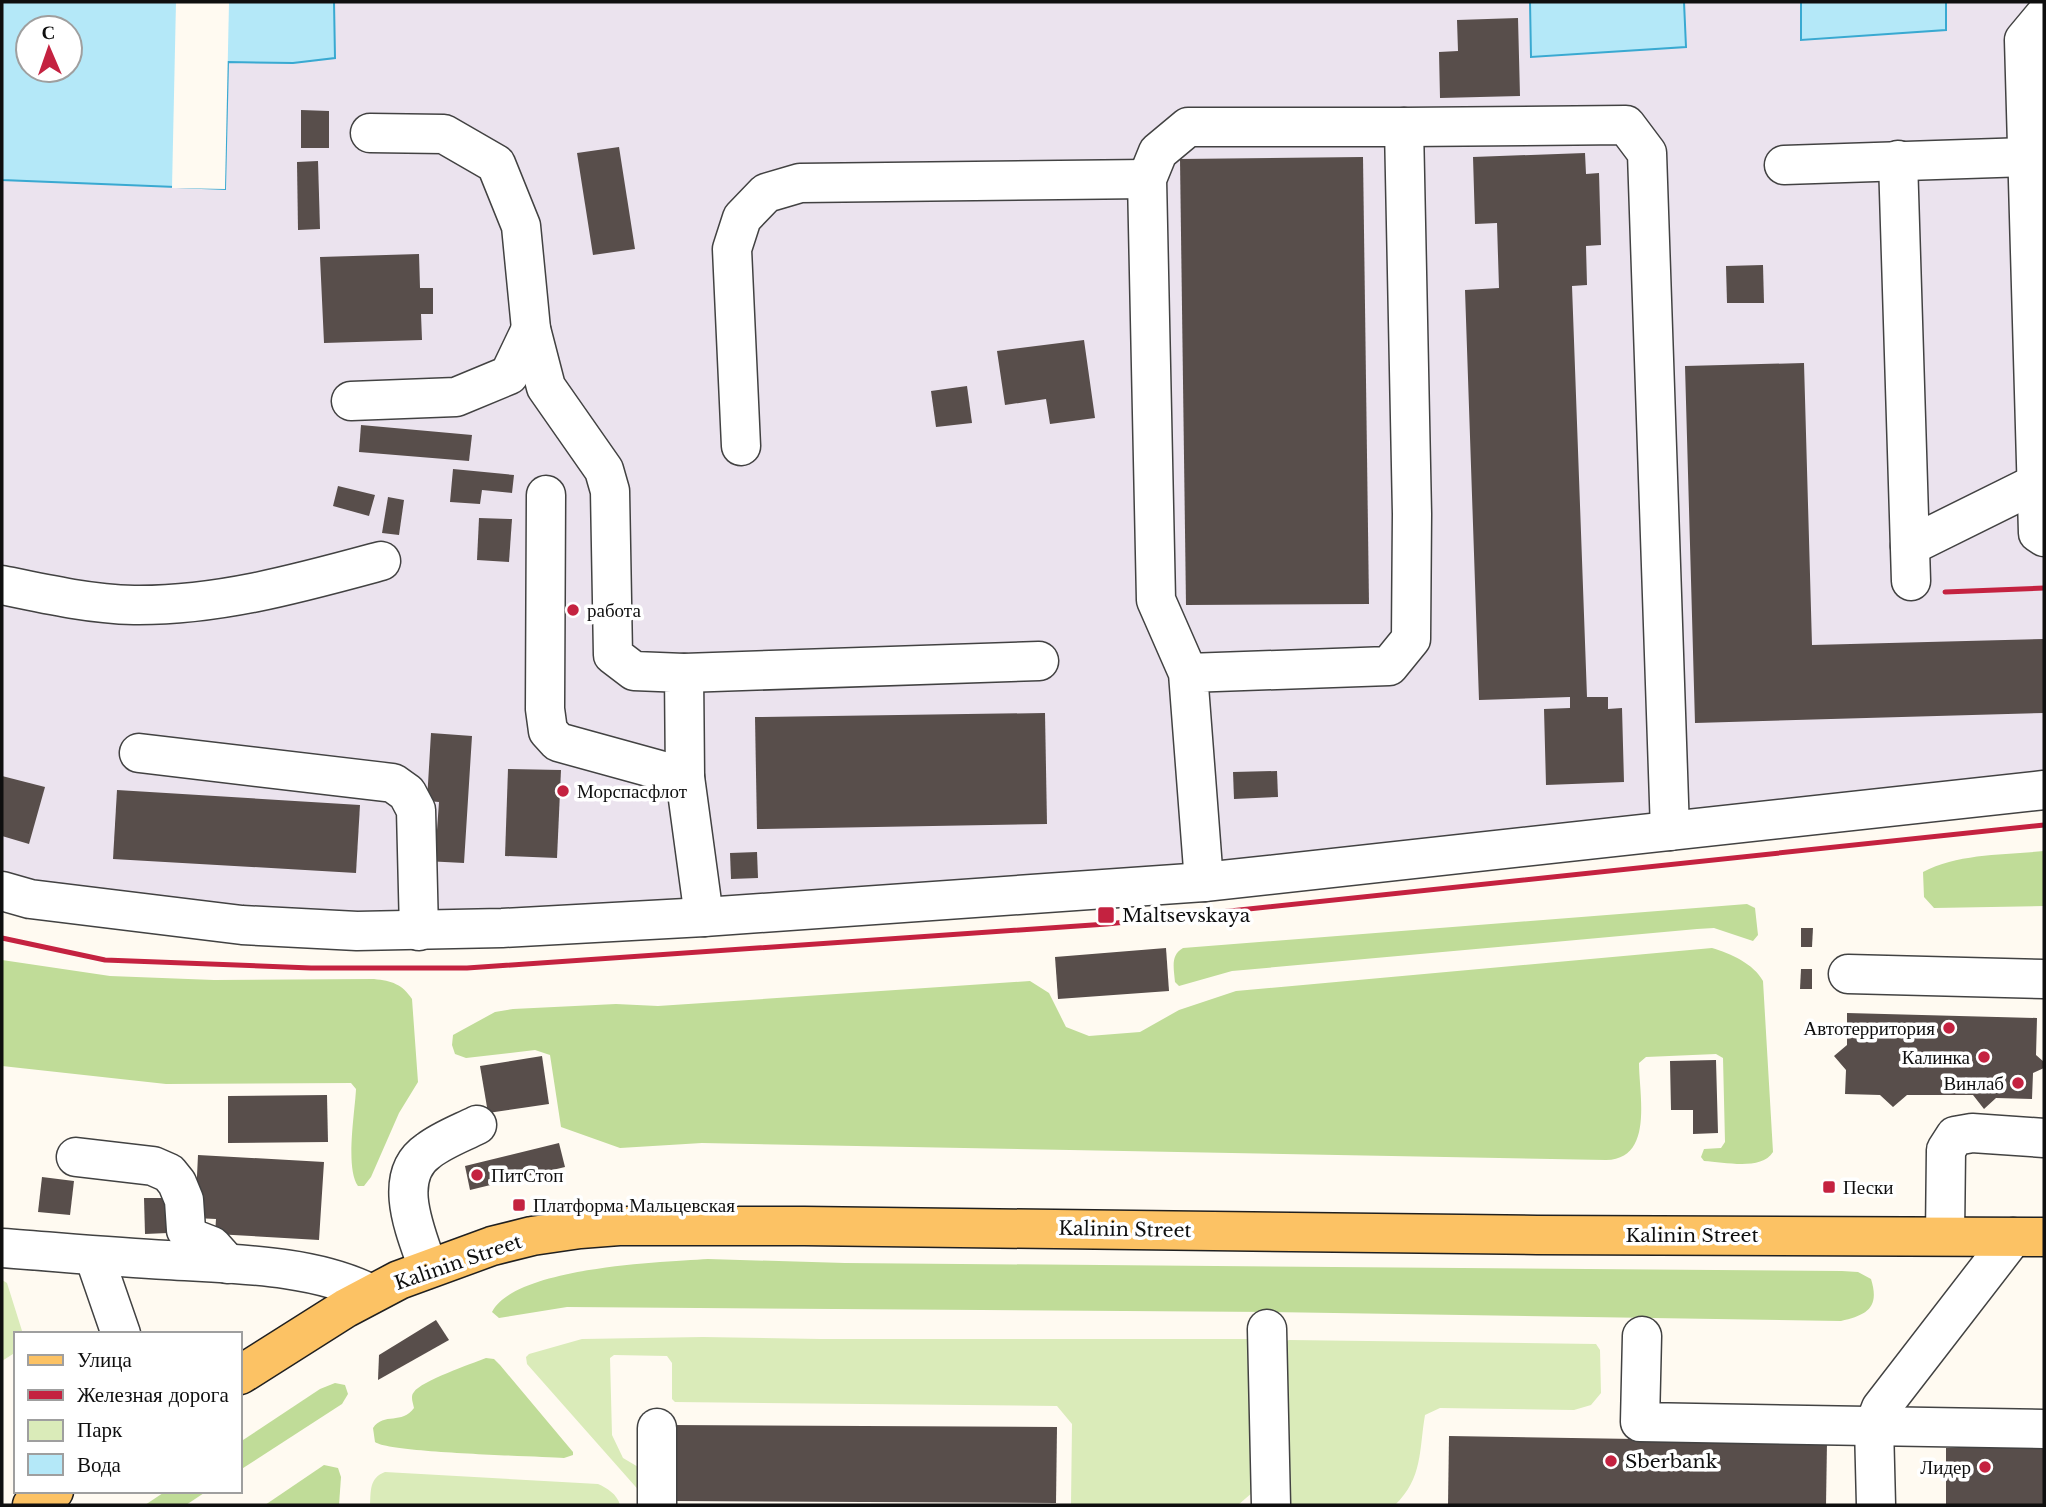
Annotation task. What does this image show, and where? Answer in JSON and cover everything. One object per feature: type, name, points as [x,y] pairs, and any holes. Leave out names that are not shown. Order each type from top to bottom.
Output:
[{"type":"main road","name":"Kalinin Street","points":[[242,1374],[371,1294],[428,1268],[492,1246],[532,1236],[580,1229],[620,1226],[804,1226],[1537,1235],[2029,1237]]},
{"type":"main road","points":[[32,1505],[51,1493]]},
{"type":"street","points":[[2044,16],[2024,40],[2038,533],[2044,537]]},
{"type":"street","points":[[1204,881],[1188,673],[1156,600],[1147,178],[1158,152],[1188,127],[1626,125],[1647,153],[1670,831]]},
{"type":"street","points":[[1188,673],[1389,666],[1410,639],[1412,514],[1404,127]]},
{"type":"street","points":[[370,133],[444,134],[496,164],[521,226],[531,329],[546,387],[604,470],[610,491],[613,655],[634,671],[684,673],[1039,661]]},
{"type":"street","points":[[1784,164],[2027,157]]},
{"type":"street","points":[[1898,160],[1911,563],[2037,483]]},
{"type":"street","points":[[741,446],[732,249],[742,218],[766,193],[800,183],[1147,178]]},
{"type":"street","points":[[351,401],[456,397],[467,393],[509,375],[531,329]]},
{"type":"street","points":[[546,495],[545,709],[548,731],[558,742],[685,778]]},
{"type":"street","points":[[2,585],[54,596],[133,605],[206,601],[296,584],[381,561]]},
{"type":"street","points":[[684,673],[685,778],[704,917]]},
{"type":"street","points":[[139,753],[393,783],[407,793],[416,810],[419,931]]},
{"type":"street","points":[[2,891],[30,899],[242,925],[419,931],[704,917],[1204,881],[2044,790]]},
{"type":"street","points":[[1848,974],[2044,979]]},
{"type":"street","points":[[428,1268],[412,1220],[408,1187],[412,1168],[426,1151],[477,1125]]},
{"type":"street","points":[[1945,1236],[1946,1150],[1955,1136],[1972,1133],[2044,1138]]},
{"type":"street","points":[[76,1157],[153,1167],[169,1173],[177,1183],[184,1200],[186,1230],[194,1239],[212,1246],[228,1264]]},
{"type":"street","points":[[1876,1505],[1874,1426],[1881,1408],[1895,1388],[2029,1237]]},
{"type":"street","points":[[2,1248],[228,1264],[314,1274],[349,1283],[371,1294]]},
{"type":"street","points":[[94,1255],[120,1332]]},
{"type":"street","points":[[1267,1329],[1270,1505]]},
{"type":"street","points":[[1642,1336],[1640,1422],[2044,1429]]},
{"type":"street","points":[[657,1428],[657,1505]]},
{"type":"shaded area","points":[[334,2],[1530,2],[1531,56],[1686,47],[1684,2],[1801,2],[1801,40],[1946,30],[1946,2],[2044,2],[2044,775],[1202,863],[498,916],[245,910],[33,882],[2,873],[2,180],[225,189],[228,61],[293,63],[335,58]]},
{"type":"green space","points":[[2044,851],[2044,906],[1934,908],[1924,897],[1923,872],[1937,866],[1967,858]]},
{"type":"green space","points":[[1747,904],[1755,908],[1758,935],[1753,941],[1714,928],[1697,929],[1232,971],[1179,986],[1175,982],[1174,958],[1183,948]]},
{"type":"green space","points":[[1712,948],[1741,960],[1754,969],[1763,981],[1773,1152],[1760,1162],[1732,1164],[1704,1161],[1701,1157],[1704,1149],[1721,1148],[1725,1142],[1723,1058],[1716,1054],[1646,1057],[1639,1063],[1641,1107],[1638,1137],[1631,1149],[1621,1157],[1606,1160],[702,1143],[620,1148],[561,1127],[550,1055],[535,1050],[466,1058],[455,1054],[452,1045],[453,1035],[495,1012],[513,1009],[616,1004],[658,1006],[1030,981],[1049,993],[1066,1027],[1089,1036],[1140,1032],[1179,1010],[1236,991]]},
{"type":"green space","points":[[2,960],[110,976],[214,980],[374,979],[391,982],[412,999],[418,1082],[399,1113],[371,1177],[364,1186],[358,1186],[352,1166],[356,1089],[351,1083],[166,1084],[2,1066]]},
{"type":"green space","points":[[708,1259],[845,1263],[1842,1271],[1858,1272],[1871,1279],[1874,1297],[1869,1309],[1864,1313],[1841,1321],[1269,1312],[567,1307],[499,1318],[492,1312],[506,1297],[529,1285],[558,1276],[625,1265]]},
{"type":"green space","points":[[2,1280],[7,1283],[22,1332],[14,1332],[14,1353],[2,1361]]},
{"type":"green space","points":[[582,1339],[1253,1339],[1253,1492],[1238,1505],[1074,1505],[1071,1504],[1072,1424],[1057,1406],[675,1402],[672,1399],[672,1363],[667,1356],[614,1355],[610,1358],[612,1435],[623,1458],[645,1471],[642,1494],[527,1364],[526,1357]]},
{"type":"green space","points":[[1289,1340],[1596,1344],[1600,1350],[1601,1393],[1591,1405],[1574,1410],[1440,1408],[1425,1415],[1415,1474],[1404,1495],[1395,1505],[1292,1505],[1283,1494],[1275,1346]]},
{"type":"green space","points":[[486,1358],[494,1359],[500,1365],[573,1455],[564,1458],[434,1451],[386,1446],[375,1442],[373,1428],[377,1423],[409,1413],[414,1408],[413,1394],[418,1388]]},
{"type":"green space","points":[[335,1383],[345,1385],[348,1394],[342,1404],[242,1469],[242,1441],[320,1389]]},
{"type":"green space","points":[[324,1465],[338,1468],[341,1477],[339,1505],[265,1505]]},
{"type":"green space","points":[[385,1472],[598,1484],[614,1495],[620,1505],[370,1505],[373,1481]]},
{"type":"green space","points":[[163,1493],[204,1493],[186,1505],[145,1505]]},
{"type":"water","points":[[2,2],[334,2],[335,58],[293,63],[228,62],[225,189],[2,180]]},
{"type":"water","points":[[1530,2],[1684,2],[1686,47],[1531,57]]},
{"type":"water","points":[[1801,2],[1946,2],[1946,30],[1801,40]]},
{"type":"pier","points":[[176,2],[229,2],[225,189],[172,188]]},
{"type":"building","points":[[1518,18],[1520,96],[1440,98],[1439,52],[1458,51],[1457,20]]},
{"type":"building","points":[[301,110],[329,111],[329,148],[301,148]]},
{"type":"building","points":[[619,147],[635,249],[593,255],[577,153]]},
{"type":"building","points":[[1585,153],[1586,174],[1599,173],[1601,245],[1586,246],[1587,285],[1572,286],[1587,697],[1608,697],[1608,709],[1622,708],[1624,782],[1546,785],[1544,709],[1570,708],[1570,697],[1479,700],[1465,290],[1499,288],[1497,223],[1475,224],[1473,157]]},
{"type":"building","points":[[1363,157],[1369,604],[1186,605],[1180,159]]},
{"type":"building","points":[[318,161],[320,229],[298,230],[297,162]]},
{"type":"building","points":[[419,254],[420,288],[433,288],[433,314],[421,314],[422,340],[324,343],[320,257]]},
{"type":"building","points":[[1763,265],[1764,303],[1727,303],[1726,266]]},
{"type":"building","points":[[1084,340],[1095,418],[1050,424],[1046,399],[1005,405],[997,351]]},
{"type":"building","points":[[1804,363],[1812,645],[2044,639],[2044,713],[1695,723],[1685,366]]},
{"type":"building","points":[[967,386],[972,423],[936,427],[931,391]]},
{"type":"building","points":[[361,425],[472,435],[469,461],[359,452]]},
{"type":"building","points":[[453,469],[514,475],[512,493],[482,490],[480,504],[450,502]]},
{"type":"building","points":[[338,486],[375,495],[369,516],[333,506]]},
{"type":"building","points":[[388,497],[404,500],[399,535],[382,533]]},
{"type":"building","points":[[479,518],[512,519],[509,562],[477,560]]},
{"type":"building","points":[[1045,713],[1047,824],[757,829],[755,717]]},
{"type":"building","points":[[431,733],[472,736],[464,863],[425,861],[427,829],[437,830],[439,802],[427,801]]},
{"type":"building","points":[[508,769],[561,770],[557,858],[505,856]]},
{"type":"building","points":[[1277,771],[1278,797],[1234,799],[1233,772]]},
{"type":"building","points":[[2,776],[45,787],[29,844],[2,836]]},
{"type":"building","points":[[117,790],[360,805],[356,873],[113,859]]},
{"type":"building","points":[[757,852],[758,878],[731,879],[730,853]]},
{"type":"building","points":[[1801,928],[1813,928],[1812,947],[1801,947]]},
{"type":"building","points":[[1166,948],[1169,991],[1058,999],[1055,957]]},
{"type":"building","points":[[1801,969],[1812,969],[1812,989],[1800,989]]},
{"type":"building","points":[[1847,1013],[2037,1018],[2036,1055],[2044,1062],[2044,1068],[2033,1073],[2032,1099],[1996,1098],[1984,1109],[1973,1095],[1907,1095],[1893,1107],[1880,1095],[1845,1094],[1846,1070],[1834,1056],[1847,1045]]},
{"type":"building","points":[[542,1056],[549,1104],[488,1113],[480,1066]]},
{"type":"building","points":[[1716,1060],[1718,1133],[1693,1134],[1693,1110],[1671,1110],[1670,1061]]},
{"type":"building","points":[[327,1095],[328,1142],[228,1143],[228,1096]]},
{"type":"building","points":[[559,1143],[565,1167],[470,1190],[465,1166]]},
{"type":"building","points":[[198,1155],[324,1162],[319,1240],[215,1234],[216,1219],[195,1218]]},
{"type":"building","points":[[42,1177],[74,1181],[70,1215],[38,1212]]},
{"type":"building","points":[[144,1198],[167,1198],[168,1233],[145,1234]]},
{"type":"building","points":[[436,1320],[449,1340],[378,1380],[379,1355]]},
{"type":"building","points":[[670,1425],[1057,1427],[1056,1503],[670,1501]]},
{"type":"building","points":[[1449,1436],[1827,1442],[1826,1505],[1448,1505]]},
{"type":"building","points":[[2044,1447],[2044,1505],[1946,1505],[1946,1448]]},
{"type":"railway","points":[[1945,592],[2044,588]]},
{"type":"railway","points":[[2,938],[105,960],[311,968],[467,968],[1107,924],[2044,825]]},
{"type":"place","name":"работа","points":[[573,610]]},
{"type":"place","name":"Морспасфлот","points":[[563,791]]},
{"type":"place","name":"Maltsevskaya","points":[[1106,915]]},
{"type":"place","name":"Автотерритория","points":[[1949,1028]]},
{"type":"place","name":"Калинка","points":[[1984,1057]]},
{"type":"place","name":"Винлаб","points":[[2018,1083]]},
{"type":"place","name":"ПитСтоп","points":[[477,1175]]},
{"type":"place","name":"Пески","points":[[1829,1187]]},
{"type":"place","name":"Платформа Мальцевская","points":[[519,1205]]},
{"type":"place","name":"Sberbank","points":[[1611,1461]]},
{"type":"place","name":"Лидер","points":[[1985,1467]]}]
